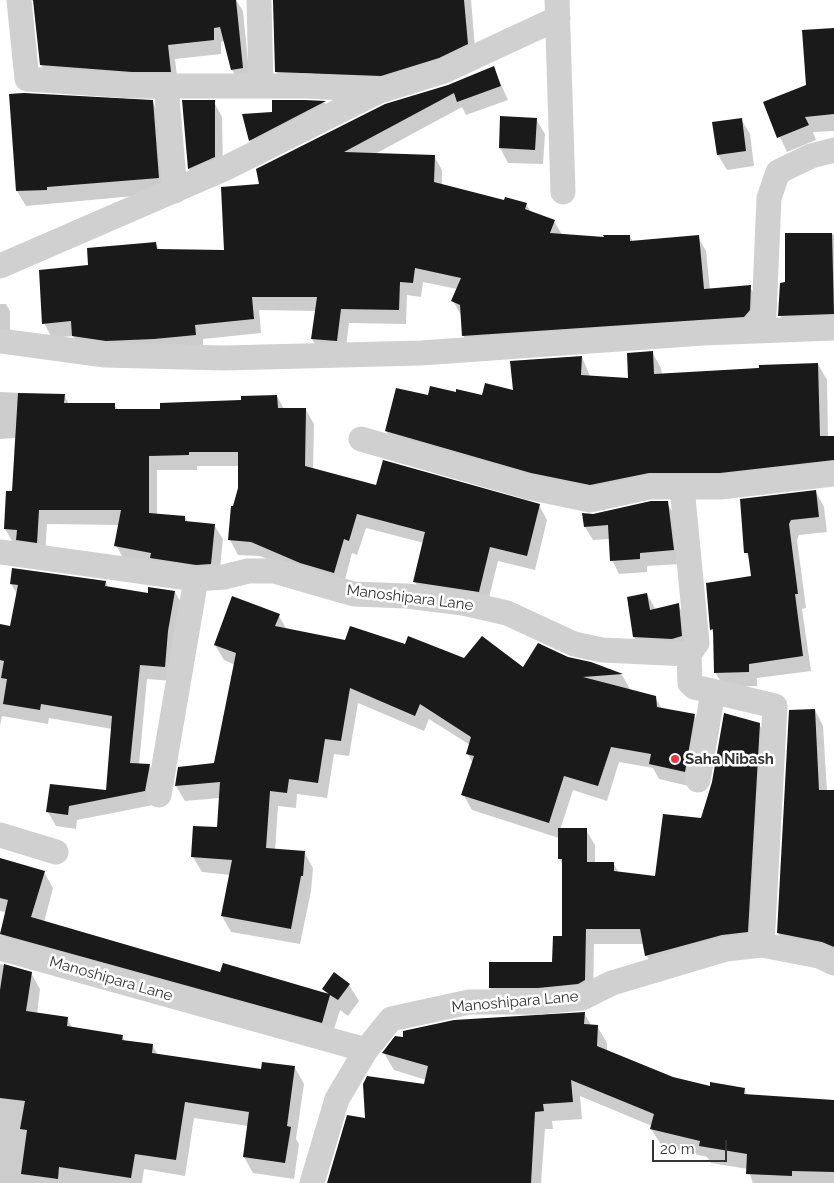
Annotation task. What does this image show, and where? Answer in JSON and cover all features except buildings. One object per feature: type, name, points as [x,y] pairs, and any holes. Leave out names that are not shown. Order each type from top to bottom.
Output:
[{"type":"street","points":[[19,0],[28,79],[166,86],[261,86],[383,90]]},
{"type":"street","points":[[259,0],[261,86]]},
{"type":"street","points":[[0,266],[175,191],[383,90],[444,71],[557,9],[564,192]]},
{"type":"street","points":[[166,86],[175,191]]},
{"type":"street","points":[[752,330],[764,316],[769,198],[778,172],[812,156],[834,150]]},
{"type":"street","points":[[0,341],[106,355],[224,358],[421,353],[752,330],[834,328]]},
{"type":"street","points":[[361,439],[566,496],[590,500],[649,487],[721,487],[834,474]]},
{"type":"street","points":[[682,487],[697,644],[689,654],[690,683],[694,687],[775,706],[762,945]]},
{"type":"street","name":"Manoshipara Lane","points":[[0,552],[196,579],[224,577],[248,571],[274,571],[354,594],[406,596],[463,604],[507,613],[574,644],[602,650],[689,654]]},
{"type":"street","points":[[159,795],[196,579]]},
{"type":"street","points":[[698,780],[713,692]]},
{"type":"street","points":[[0,835],[56,852]]},
{"type":"street","name":"Manoshipara Lane","points":[[312,1183],[337,1099],[366,1050],[390,1019],[469,1002],[539,1002],[582,998],[612,983],[726,949],[762,945],[819,956],[834,963]]},
{"type":"street","name":"Manoshipara Lane","points":[[0,948],[366,1050]]},
{"type":"place","name":"Saha Nibash","points":[[675,759]]}]
